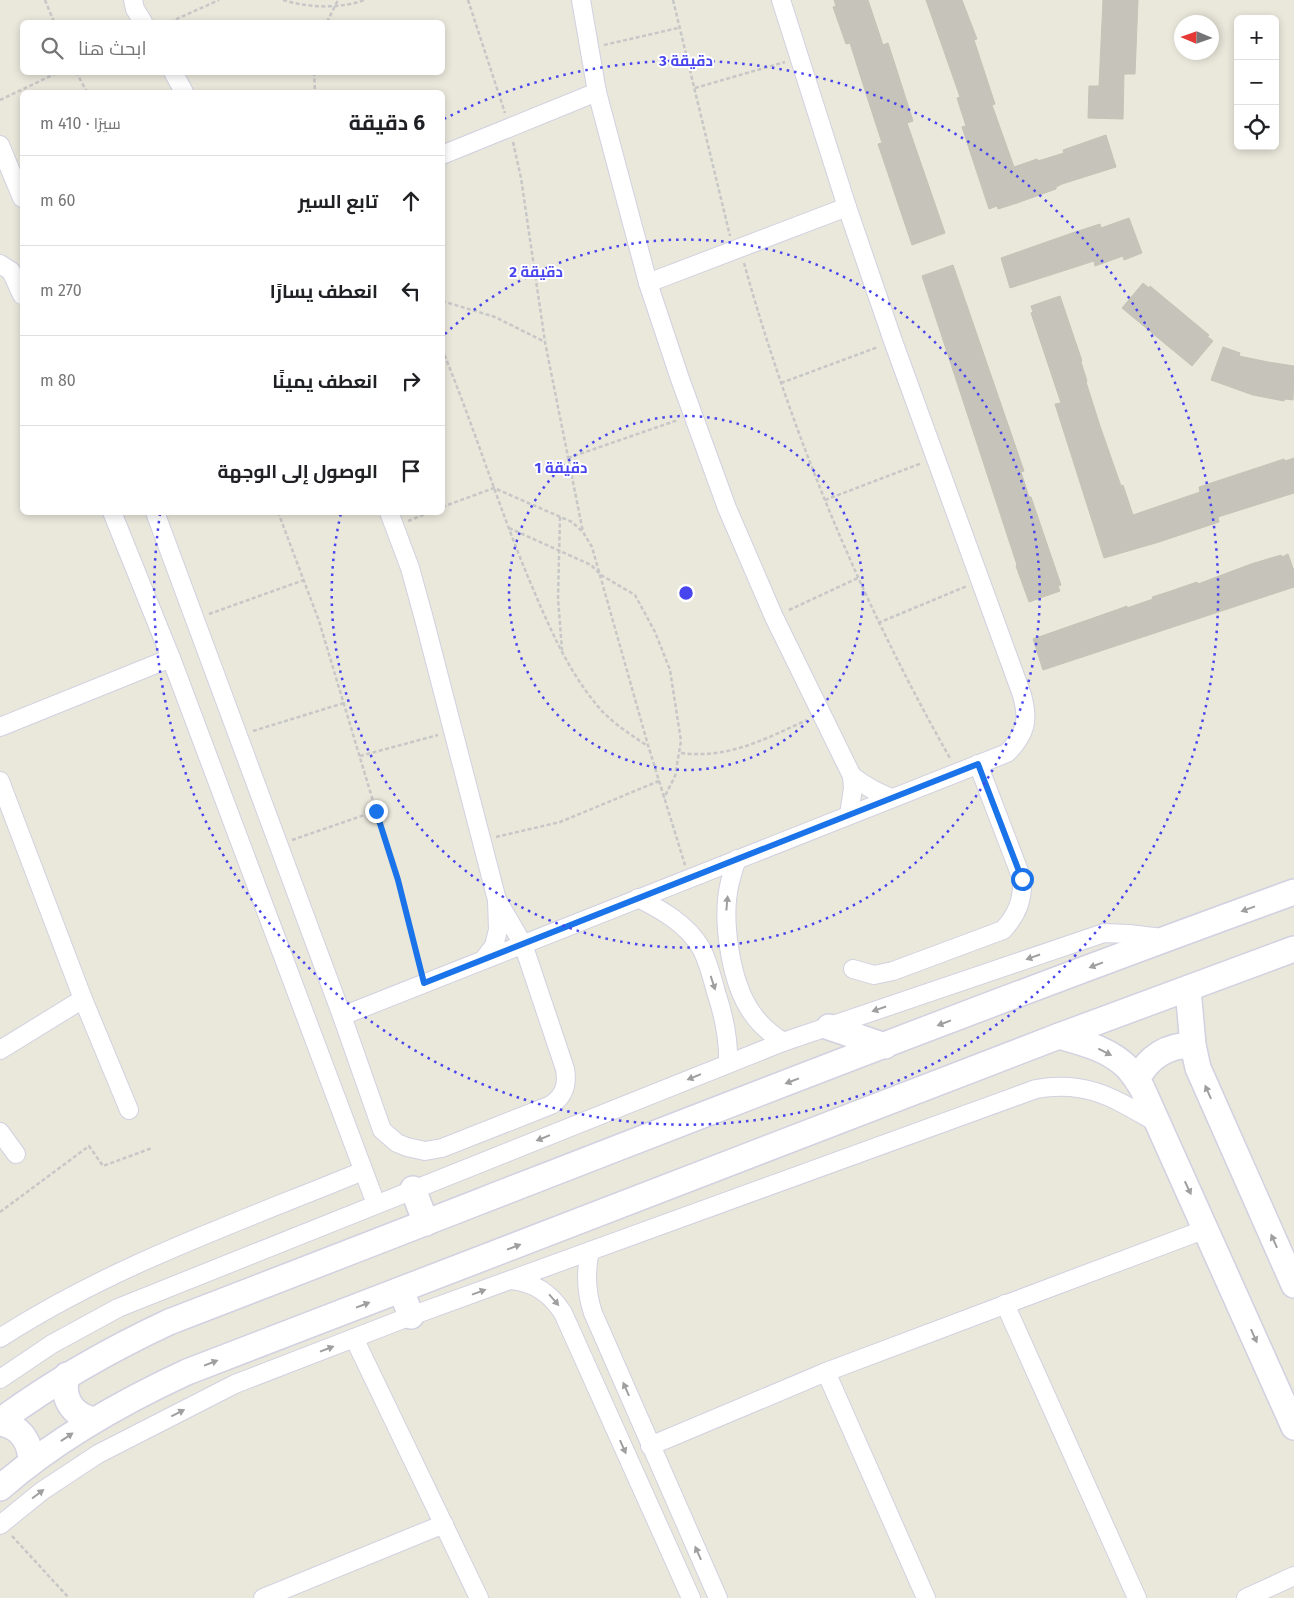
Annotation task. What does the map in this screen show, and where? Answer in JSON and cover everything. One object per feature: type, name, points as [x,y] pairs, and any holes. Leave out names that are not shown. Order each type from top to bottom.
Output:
[{"type":"street","points":[[133,0],[135,9],[142,20]]},
{"type":"street","points":[[581,0],[597,92],[648,282],[693,414],[728,508],[774,617],[852,776],[853,788],[849,815]]},
{"type":"street","points":[[342,1016],[1007,753],[1023,733],[1026,707],[893,341],[847,207],[781,0]]},
{"type":"street","points":[[174,75],[183,90]]},
{"type":"street","points":[[445,154],[597,92]]},
{"type":"street","points":[[0,145],[20,193]]},
{"type":"street","points":[[648,282],[847,207]]},
{"type":"street","points":[[0,264],[11,271],[20,291]]},
{"type":"street","points":[[113,515],[171,658],[376,1204]]},
{"type":"street","points":[[155,515],[342,1016],[382,1130],[397,1143],[417,1150],[433,1150],[451,1145],[551,1104],[558,1100],[565,1088],[567,1082],[565,1069],[523,944],[497,900]]},
{"type":"street","points":[[392,519],[410,568],[424,615],[497,900],[498,930],[494,946],[484,959]]},
{"type":"street","points":[[0,727],[171,658]]},
{"type":"street","points":[[853,969],[874,975],[893,971],[1003,930],[1015,915],[1022,897],[1022,879],[978,764]]},
{"type":"street","points":[[852,776],[877,793],[892,798]]},
{"type":"street","points":[[0,781],[83,999],[129,1110]]},
{"type":"street","points":[[737,859],[729,883],[727,910],[727,938],[734,968],[745,1002],[752,1013],[761,1025],[783,1042]]},
{"type":"street","points":[[0,1422],[67,1375],[168,1322],[1165,939],[1294,892]]},
{"type":"street","points":[[638,898],[661,909],[683,926],[700,947],[726,1022],[728,1064]]},
{"type":"street","points":[[0,1379],[52,1344],[118,1308],[783,1042],[1104,933],[1165,939]]},
{"type":"street","points":[[700,947],[727,938]]},
{"type":"street","points":[[0,1488],[31,1463],[94,1420],[149,1389],[187,1372],[1059,1036],[1294,949]]},
{"type":"street","points":[[1188,989],[1193,1045],[1198,1068],[1294,1285]]},
{"type":"street","points":[[0,1050],[83,999]]},
{"type":"street","points":[[726,1022],[752,1013]]},
{"type":"street","points":[[829,1027],[885,1046]]},
{"type":"street","points":[[1059,1036],[1109,1053],[1128,1068],[1142,1088],[1294,1427]]},
{"type":"street","points":[[1137,1080],[1147,1063],[1163,1051],[1183,1045],[1193,1045]]},
{"type":"street","points":[[1,1525],[42,1491],[98,1454],[235,1384],[412,1316],[1036,1089],[1063,1086],[1090,1089],[1117,1100],[1158,1124]]},
{"type":"street","points":[[0,1132],[16,1154]]},
{"type":"street","points":[[0,1338],[72,1295],[132,1266],[363,1172]]},
{"type":"street","points":[[413,1190],[426,1223]]},
{"type":"street","points":[[650,1446],[826,1372],[1206,1229]]},
{"type":"street","points":[[590,1252],[586,1286],[593,1313],[718,1598]]},
{"type":"street","points":[[511,1280],[536,1286],[547,1293],[564,1313],[691,1598]]},
{"type":"street","points":[[401,1290],[412,1316]]},
{"type":"street","points":[[1005,1304],[1137,1598]]},
{"type":"street","points":[[354,1338],[479,1598]]},
{"type":"street","points":[[826,1372],[926,1598]]},
{"type":"street","points":[[67,1375],[65,1390],[69,1404],[80,1415],[94,1420]]},
{"type":"street","points":[[0,1422],[14,1427],[25,1438],[29,1446],[31,1463]]},
{"type":"street","points":[[263,1598],[444,1524]]},
{"type":"street","points":[[1246,1598],[1294,1576]]},
{"type":"path","points":[[46,0],[53,20]]},
{"type":"path","points":[[174,20],[219,0]]},
{"type":"path","points":[[283,0],[308,6],[334,6],[366,0]]},
{"type":"path","points":[[327,20],[338,0]]},
{"type":"path","points":[[468,0],[510,128],[521,178],[534,278],[545,342],[583,532]]},
{"type":"path","points":[[672,0],[737,249],[781,383],[825,500],[878,623],[919,703],[958,772]]},
{"type":"path","points":[[589,49],[678,28]]},
{"type":"path","points":[[695,88],[799,58]]},
{"type":"path","points":[[21,90],[53,75]]},
{"type":"path","points":[[78,75],[86,90]]},
{"type":"path","points":[[314,75],[315,90]]},
{"type":"path","points":[[0,100],[20,91]]},
{"type":"path","points":[[445,302],[495,316],[545,342]]},
{"type":"path","points":[[781,383],[893,341]]},
{"type":"path","points":[[445,356],[474,429],[508,527],[562,653],[580,682],[603,711],[616,724],[648,745]]},
{"type":"path","points":[[568,458],[693,414]]},
{"type":"path","points":[[825,500],[935,457]]},
{"type":"path","points":[[445,507],[494,488],[560,516],[572,522],[583,532],[592,546],[648,745],[689,878]]},
{"type":"path","points":[[279,515],[319,621],[398,880],[424,983]]},
{"type":"path","points":[[392,519],[414,515]]},
{"type":"path","points":[[560,516],[558,599],[562,653]]},
{"type":"path","points":[[508,527],[591,565],[600,575],[635,595],[655,632],[670,670],[681,730],[680,753],[675,776],[664,798]]},
{"type":"path","points":[[774,617],[858,578]]},
{"type":"path","points":[[194,619],[304,580]]},
{"type":"path","points":[[878,623],[981,580]]},
{"type":"path","points":[[237,735],[344,703]]},
{"type":"path","points":[[680,753],[699,755],[739,749],[822,714]]},
{"type":"path","points":[[360,756],[453,731]]},
{"type":"path","points":[[481,840],[560,822],[659,781]]},
{"type":"path","points":[[278,845],[376,811]]},
{"type":"path","points":[[0,1212],[89,1146],[103,1166],[152,1148]]},
{"type":"path","points":[[1,1525],[69,1598]]},
{"type":"building","points":[[834,0],[868,0],[883,45],[888,43],[913,121],[907,123],[945,233],[912,245],[878,144],[882,143],[850,43],[846,44],[833,7],[836,6]]},
{"type":"building","points":[[926,0],[962,0],[977,39],[974,40],[995,104],[992,105],[1014,167],[1037,159],[1038,161],[1064,153],[1063,150],[1106,135],[1116,167],[1062,184],[1056,187],[1056,189],[1017,203],[998,209],[997,206],[989,209],[962,127],[966,126],[957,98],[960,97]]},
{"type":"building","points":[[1103,0],[1138,0],[1135,74],[1124,74],[1123,119],[1088,118],[1089,86],[1099,86]]},
{"type":"building","points":[[1129,218],[1142,253],[1124,260],[1123,256],[1095,266],[1094,261],[1010,288],[1001,258],[1100,224],[1101,228]]},
{"type":"building","points":[[953,265],[1024,471],[1021,472],[1029,497],[1031,497],[1061,585],[1058,586],[1060,591],[1029,602],[922,276]]},
{"type":"building","points":[[1143,283],[1149,288],[1150,286],[1209,335],[1207,336],[1213,341],[1192,366],[1122,308]]},
{"type":"building","points":[[1060,296],[1082,361],[1086,382],[1100,426],[1133,515],[1200,492],[1199,487],[1284,459],[1285,461],[1294,458],[1294,493],[1218,517],[1219,522],[1104,558],[1055,404],[1061,403],[1031,313],[1033,312],[1031,306]]},
{"type":"building","points":[[1223,347],[1240,353],[1239,356],[1294,366],[1293,400],[1285,399],[1284,401],[1253,395],[1211,380]]},
{"type":"building","points":[[1288,554],[1294,571],[1294,587],[1043,670],[1033,639],[1127,606],[1127,608],[1153,599],[1152,597],[1197,582],[1198,584],[1251,564]]},
{"type":"route","points":[[376,811],[398,880],[424,983],[978,764],[1022,879]]}]
